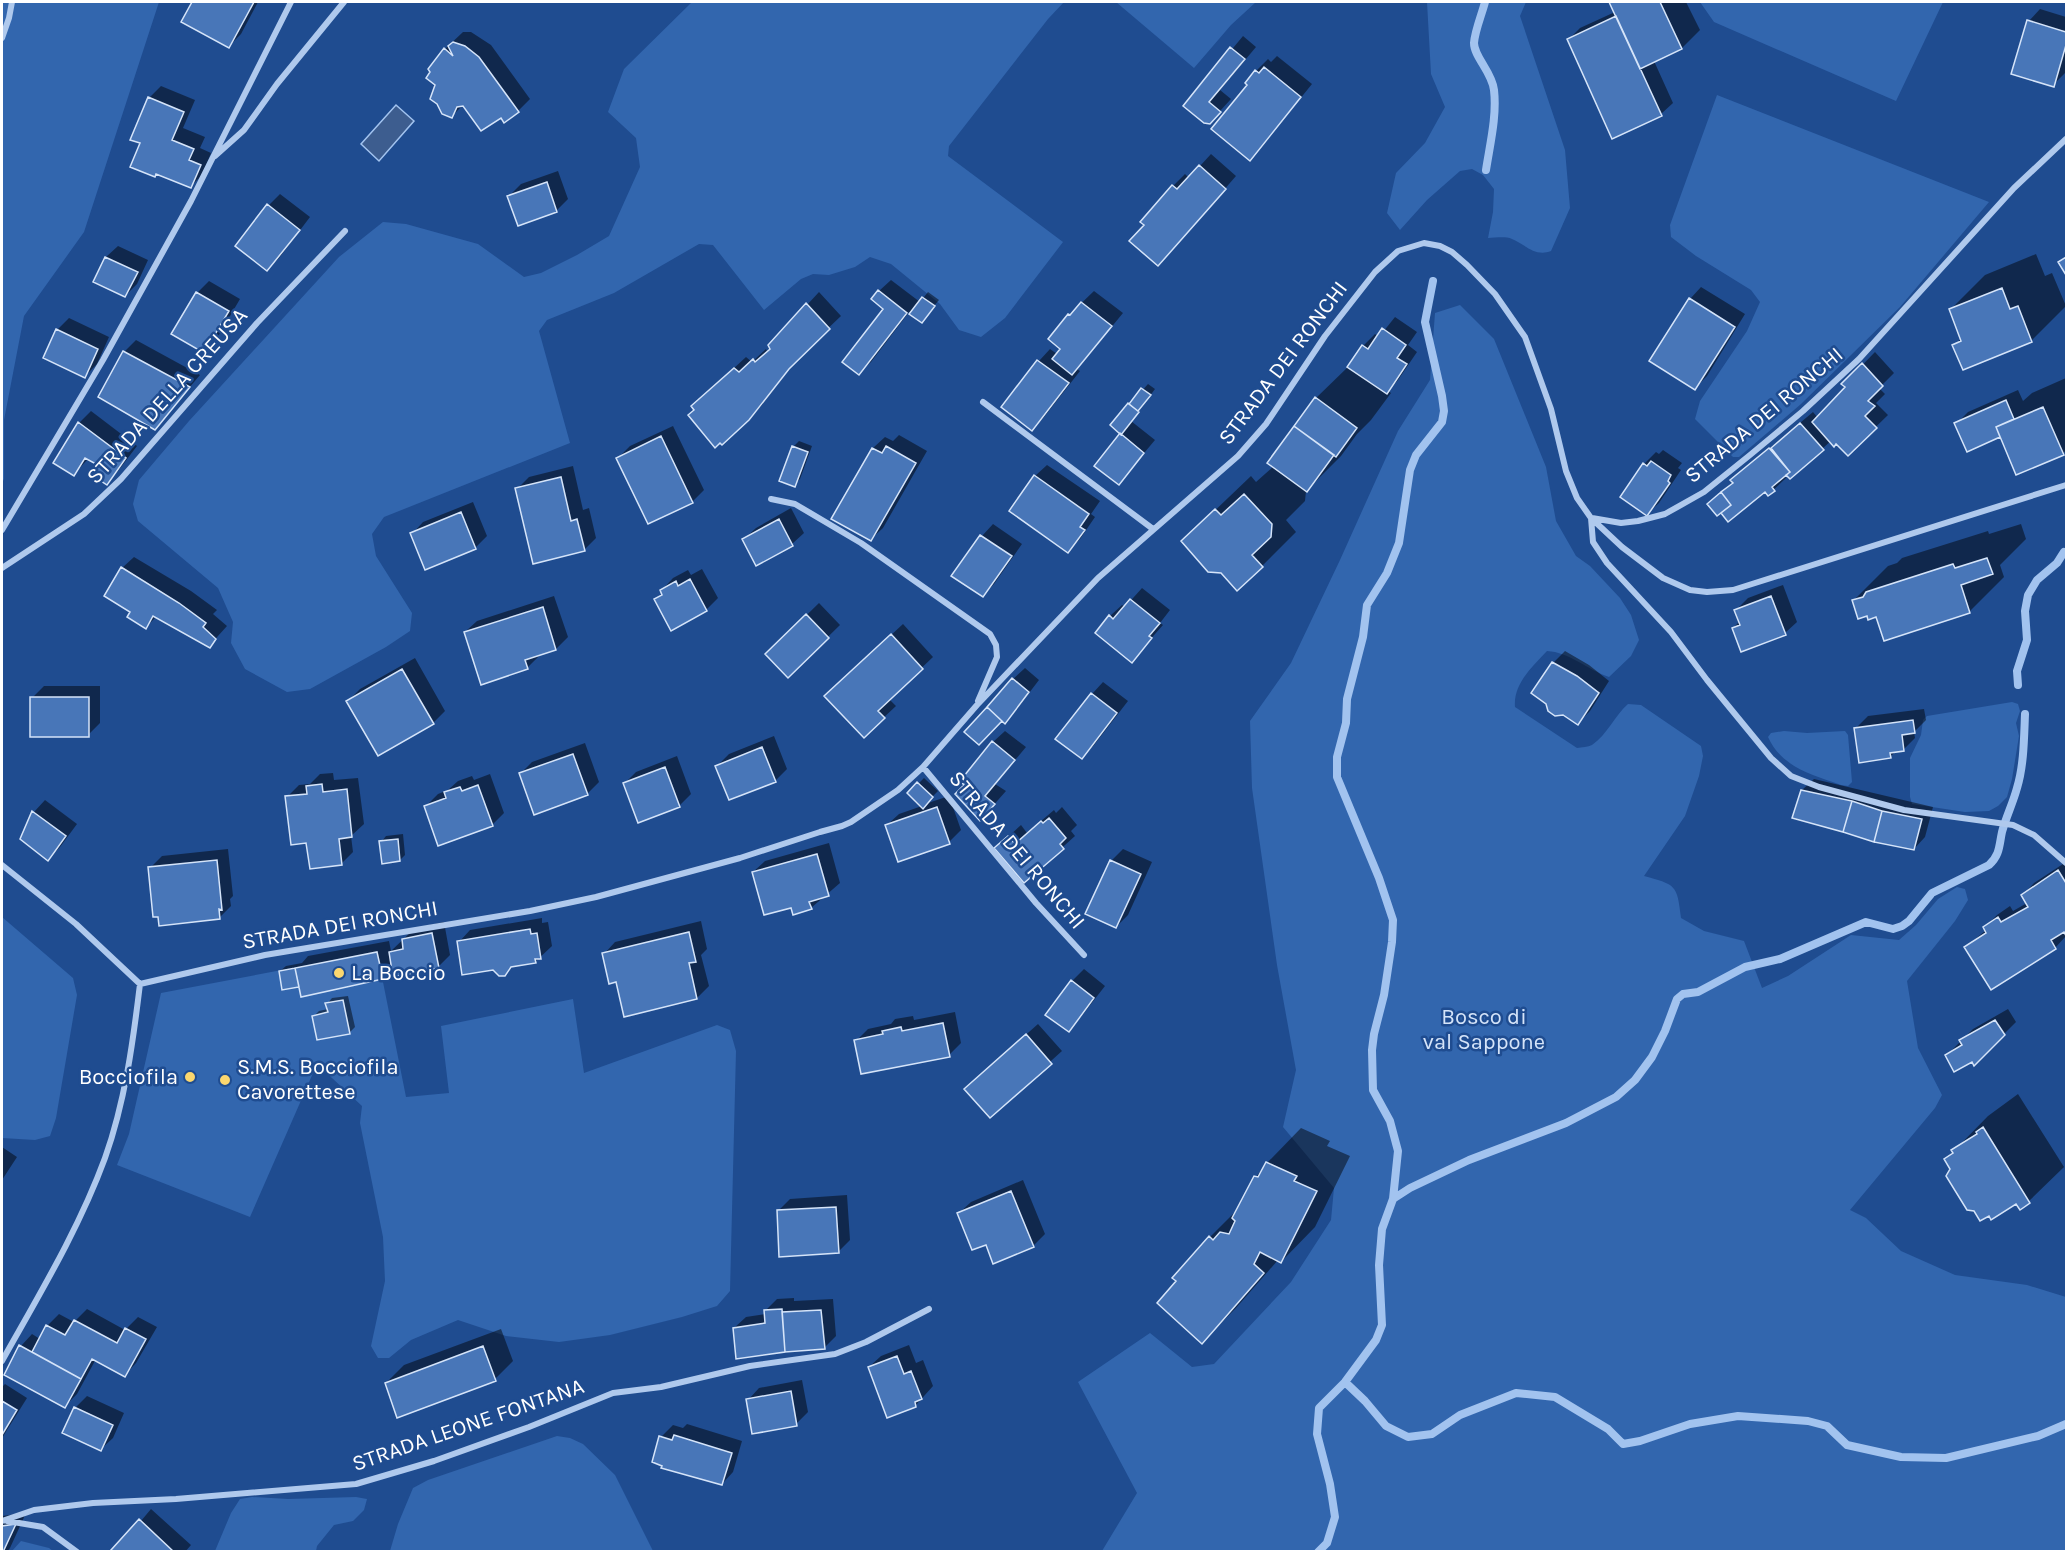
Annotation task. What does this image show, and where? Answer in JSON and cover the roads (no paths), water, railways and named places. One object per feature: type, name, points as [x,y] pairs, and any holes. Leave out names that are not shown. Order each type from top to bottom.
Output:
[{"type":"street","points":[[2,38],[12,2]]},
{"type":"street","points":[[2,530],[103,360],[191,201],[291,2]]},
{"type":"street","points":[[212,159],[244,130],[344,2]]},
{"type":"street","name":"STRADA DEI RONCHI","points":[[140,984],[265,955],[530,911],[664,880],[842,826],[880,803],[923,767],[977,705],[1098,578],[1244,449],[1266,424],[1325,336],[1375,272],[1398,251],[1424,243],[1440,246],[1452,252],[1467,265],[1495,294],[1525,337],[1551,409],[1566,471],[1577,498],[1591,518],[1621,523],[1665,514],[1704,492],[1803,411],[1859,359],[2014,188],[2067,139]]},
{"type":"street","name":"STRADA DELLA CREUSA","points":[[2,568],[84,514],[121,479],[257,323],[345,231]]},
{"type":"street","points":[[983,402],[1153,529]]},
{"type":"street","points":[[1591,518],[1622,547],[1663,578],[1689,590],[1707,592],[1733,590],[2067,485]]},
{"type":"street","name":"STRADA DEI RONCHI","points":[[771,499],[795,504],[861,543],[990,634],[996,645],[997,657],[977,705]]},
{"type":"street","points":[[1591,518],[1593,542],[1607,563],[1671,632],[1771,758],[1786,772],[1810,784],[1904,810],[2013,825],[2034,835],[2067,863]]},
{"type":"street","name":"STRADA DEI RONCHI","points":[[923,767],[1036,903],[1084,955]]},
{"type":"street","points":[[2,865],[76,924],[140,984],[123,1093],[105,1157],[78,1221],[2,1361]]},
{"type":"street","name":"STRADA LEONE FONTANA","points":[[4,1521],[34,1510],[93,1503],[188,1498],[356,1484],[434,1461],[613,1393],[661,1387],[750,1366],[836,1354],[875,1337],[928,1309]]},
{"type":"street","name":"STRADA LEONE FONTANA","points":[[4,1521],[43,1527],[77,1551]]},
{"type":"waterway","points":[[1485,2],[1474,43],[1477,54],[1493,83],[1495,100],[1486,170]]},
{"type":"waterway","points":[[1318,1552],[1327,1543],[1335,1517],[1330,1484],[1317,1434],[1319,1408],[1345,1382],[1376,1340],[1382,1325],[1379,1265],[1382,1229],[1393,1199],[1398,1151],[1390,1121],[1373,1090],[1372,1050],[1384,995],[1393,920],[1379,878],[1337,777],[1337,757],[1346,723],[1347,699],[1363,637],[1367,605],[1387,573],[1399,543],[1410,470],[1416,455],[1442,422],[1444,411],[1442,396],[1425,322],[1433,281]]},
{"type":"waterway","points":[[2018,685],[2017,671],[2027,640],[2025,611],[2028,595],[2037,580],[2057,563],[2064,552]]},
{"type":"waterway","points":[[1393,1199],[1410,1188],[1469,1160],[1566,1123],[1616,1097],[1635,1080],[1652,1057],[1677,999],[1683,994],[1698,992],[1745,967],[1780,959],[1866,922],[1893,929],[1902,926],[1909,921],[1932,893],[1989,865],[1997,854],[2019,779],[2025,714]]},
{"type":"waterway","points":[[1345,1382],[1386,1426],[1408,1437],[1432,1434],[1460,1415],[1516,1393],[1555,1397],[1608,1429],[1623,1444],[1640,1441],[1690,1424],[1738,1416],[1808,1421],[1827,1426],[1847,1445],[1901,1457],[1946,1458],[2038,1436],[2066,1424]]},
{"type":"place","name":"La Boccio","points":[[339,973]]},
{"type":"place","name":"Bocciofila","points":[[190,1077]]},
{"type":"place","name":"S.M.S. Bocciofila Cavorettese","points":[[225,1080]]},
{"type":"park label","name":"Bosco di val Sappone","points":[[1484,1030]]}]
